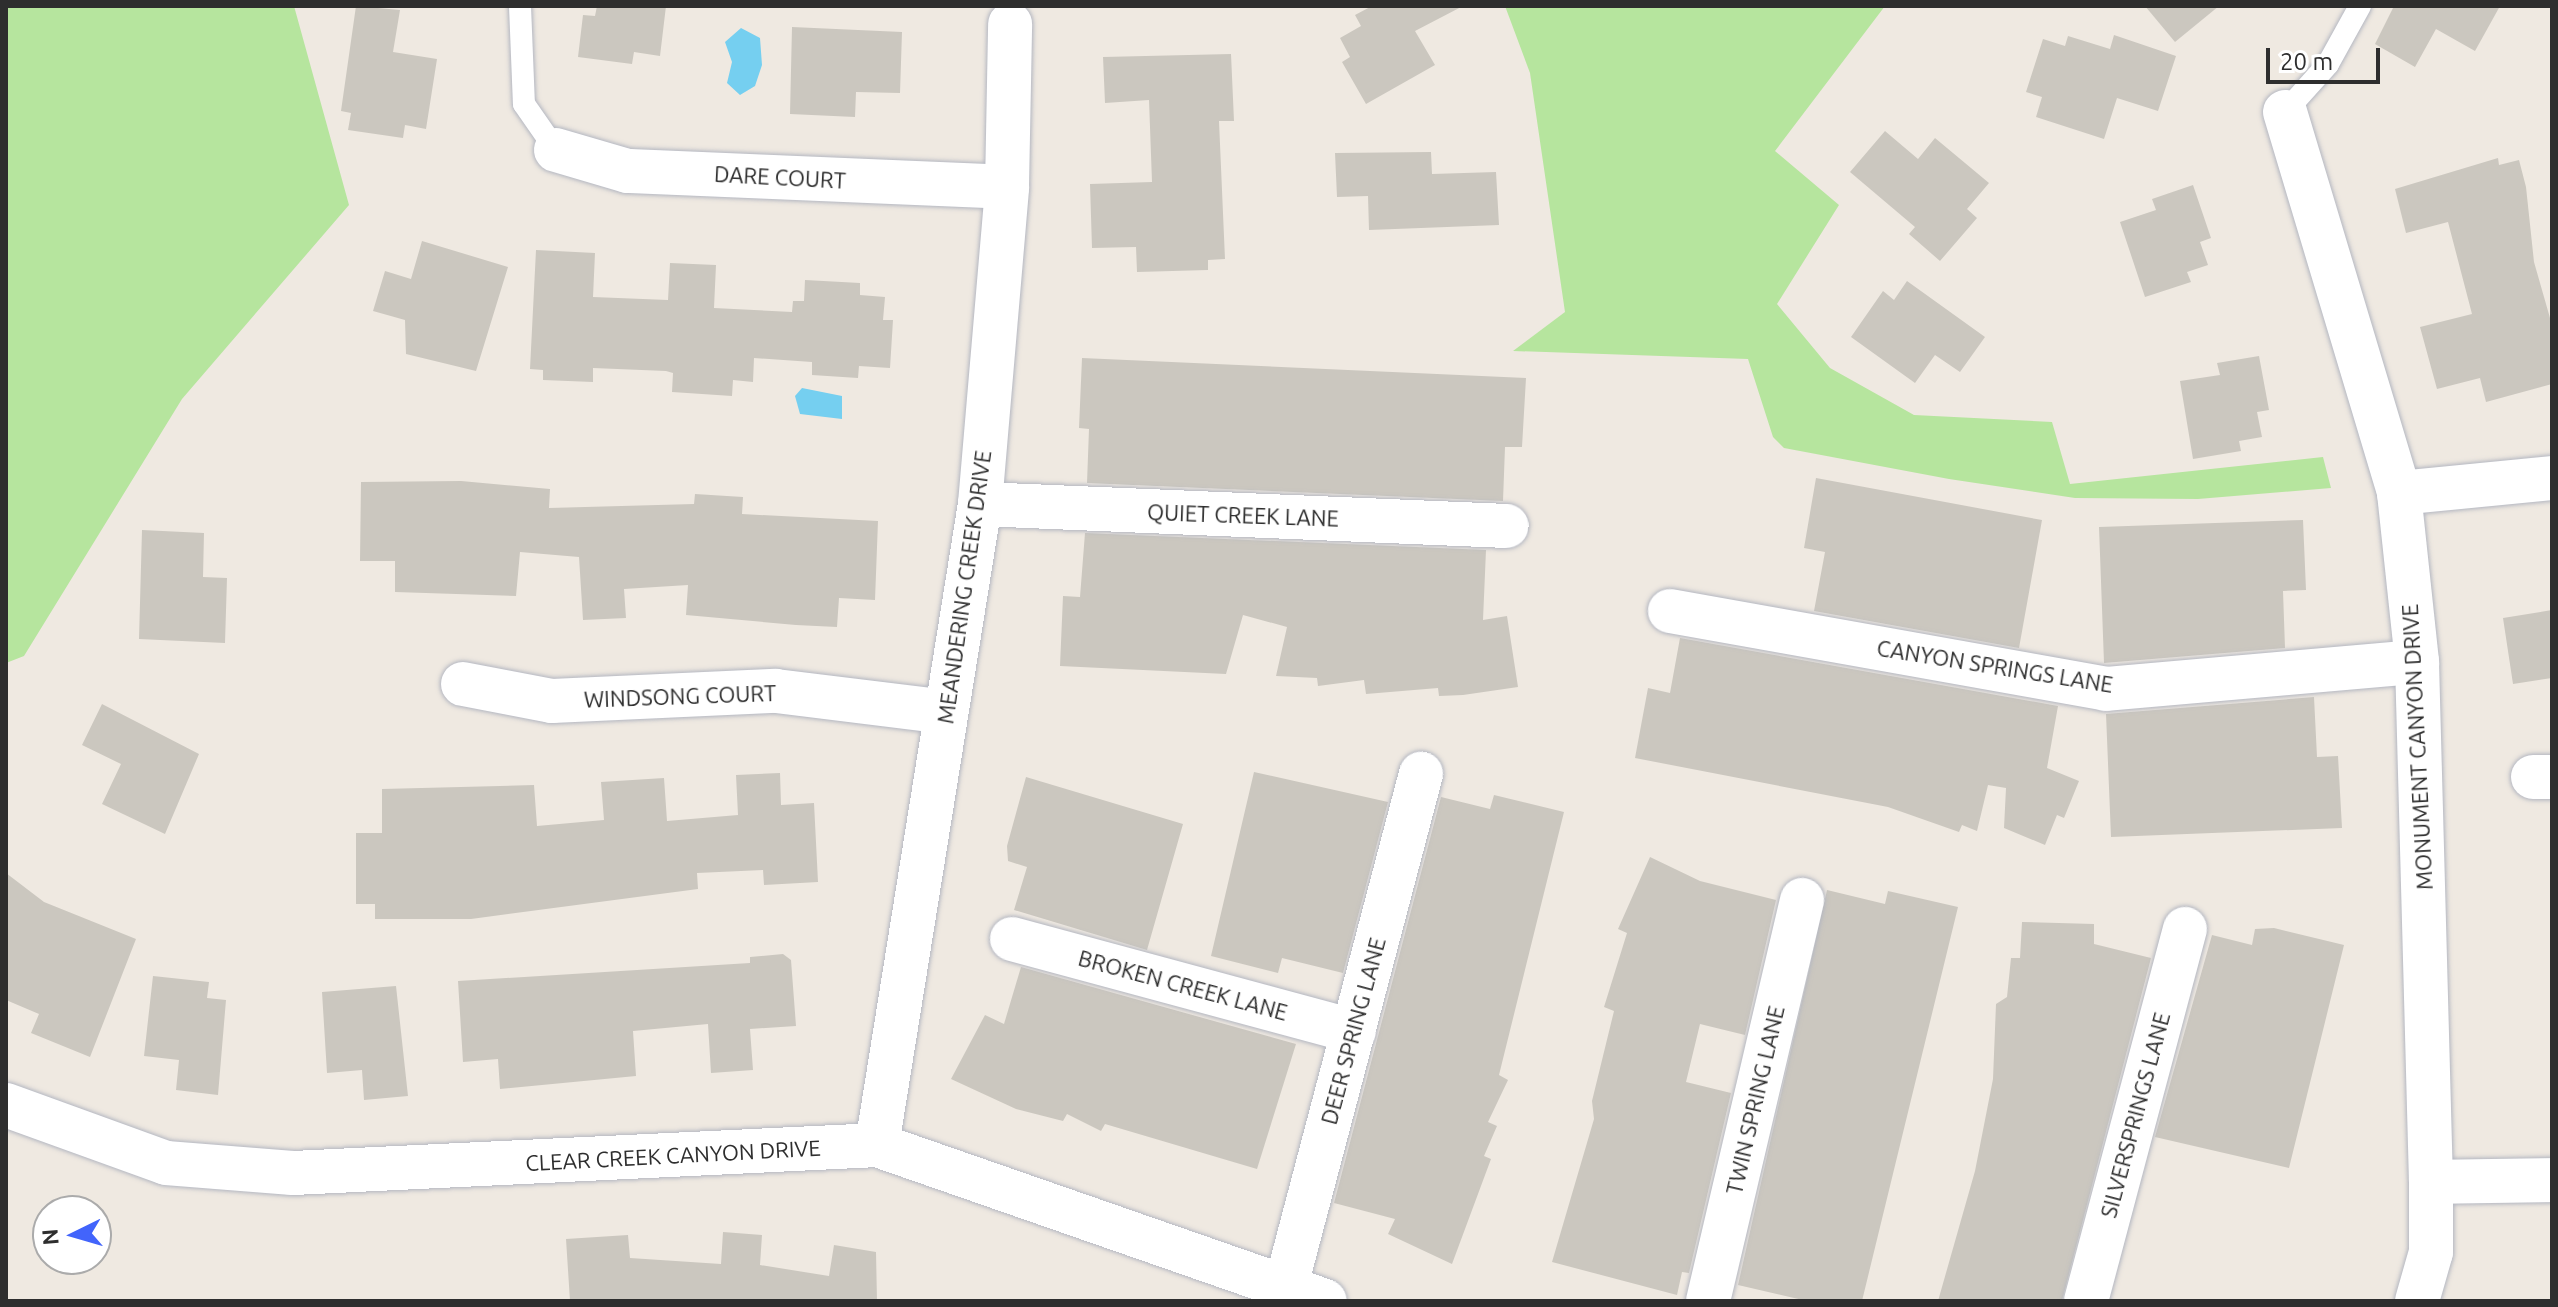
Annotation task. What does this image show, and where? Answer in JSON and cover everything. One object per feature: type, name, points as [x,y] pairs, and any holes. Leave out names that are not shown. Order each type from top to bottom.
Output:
[{"type":"street","name":"MEANDERING CREEK DRIVE","points":[[877,1145],[980,504],[1007,187],[1010,24]]},
{"type":"street","name":"MONUMENT CANYON DRIVE","points":[[2285,112],[2399,493],[2417,662],[2431,1182],[2431,1252],[2417,1301]]},
{"type":"street","name":"DARE COURT","points":[[556,150],[628,171],[1007,187]]},
{"type":"street","points":[[2399,493],[2552,478]]},
{"type":"street","name":"QUIET CREEK LANE","points":[[980,504],[1507,526]]},
{"type":"street","name":"CANYON SPRINGS LANE","points":[[1670,611],[2106,689],[2417,662]]},
{"type":"street","name":"WINDSONG COURT","points":[[463,684],[552,701],[776,691],[946,712]]},
{"type":"street","name":"DEER SPRING LANE","points":[[1305,1295],[1354,1031],[1421,774]]},
{"type":"street","name":"TWIN SPRING LANE","points":[[1708,1301],[1802,900]]},
{"type":"street","name":"SILVERSPRINGS LANE","points":[[2086,1301],[2185,929]]},
{"type":"street","name":"BROKEN CREEK LANE","points":[[1012,939],[1354,1031]]},
{"type":"street","name":"CLEAR CREEK CANYON DRIVE","points":[[11,1118],[166,1163],[293,1173],[877,1145],[1305,1295]]},
{"type":"street","points":[[2431,1182],[2552,1180]]},
{"type":"lane","points":[[520,6],[524,104],[556,150]]},
{"type":"lane","points":[[2285,112],[2328,64],[2360,6]]},
{"type":"green space","points":[[6,6],[294,6],[349,205],[182,399],[24,656],[6,663]]},
{"type":"green space","points":[[1505,6],[1885,6],[1775,151],[1839,205],[1777,304],[1830,368],[1914,415],[2052,422],[2070,484],[2323,457],[2331,488],[2198,499],[2075,498],[1949,479],[1784,448],[1773,437],[1748,359],[1513,351],[1565,312],[1530,73]]},
{"type":"water","points":[[741,28],[760,38],[762,65],[755,86],[740,95],[727,83],[732,62],[725,42]]},
{"type":"water","points":[[802,388],[842,396],[842,419],[800,414],[795,396]]},
{"type":"building","points":[[356,6],[400,10],[393,52],[437,59],[426,129],[405,125],[403,138],[348,130],[351,113],[341,111]]},
{"type":"building","points":[[597,6],[666,6],[660,56],[634,52],[632,64],[578,57],[583,15],[595,16]]},
{"type":"building","points":[[1372,6],[1463,6],[1415,31],[1435,65],[1366,104],[1342,62],[1350,57],[1340,38],[1361,26],[1355,15]]},
{"type":"building","points":[[2145,6],[2219,6],[2175,42]]},
{"type":"building","points":[[2394,6],[2500,6],[2475,51],[2436,29],[2415,67],[2375,44]]},
{"type":"building","points":[[792,27],[902,32],[900,93],[856,92],[855,117],[790,114]]},
{"type":"building","points":[[2114,35],[2176,56],[2158,111],[2117,98],[2104,139],[2036,117],[2042,97],[2026,92],[2043,39],[2065,46],[2068,36],[2110,49]]},
{"type":"building","points":[[1231,54],[1234,121],[1219,121],[1225,259],[1208,260],[1208,270],[1137,272],[1136,247],[1092,248],[1090,184],[1152,182],[1149,100],[1105,103],[1103,57]]},
{"type":"building","points":[[1885,131],[1918,159],[1935,138],[1989,183],[1967,209],[1977,218],[1940,261],[1909,234],[1915,227],[1850,172]]},
{"type":"building","points":[[1431,152],[1432,174],[1496,172],[1499,225],[1369,230],[1368,196],[1337,197],[1335,153]]},
{"type":"building","points":[[2498,158],[2499,165],[2519,160],[2526,187],[2534,262],[2552,325],[2552,384],[2486,402],[2480,378],[2437,389],[2420,327],[2472,314],[2448,222],[2406,233],[2395,189]]},
{"type":"building","points":[[2193,185],[2211,238],[2200,242],[2208,265],[2187,272],[2191,282],[2145,297],[2120,222],[2156,210],[2152,199]]},
{"type":"building","points":[[422,241],[508,267],[476,371],[406,354],[405,320],[373,311],[385,271],[411,279]]},
{"type":"building","points":[[536,250],[595,253],[593,297],[668,300],[670,263],[716,265],[714,308],[792,312],[793,301],[804,301],[805,280],[860,283],[860,295],[885,297],[883,320],[893,320],[890,368],[859,366],[858,378],[812,375],[812,362],[754,358],[753,382],[733,380],[732,396],[672,392],[673,373],[666,371],[593,368],[593,382],[543,380],[543,370],[530,369]]},
{"type":"building","points":[[1907,281],[1985,337],[1960,372],[1935,355],[1915,383],[1851,337],[1883,291],[1894,300]]},
{"type":"building","points":[[2259,356],[2269,410],[2257,412],[2262,437],[2239,441],[2241,451],[2193,459],[2180,381],[2220,375],[2217,363]]},
{"type":"building","points":[[1082,358],[1526,378],[1522,447],[1505,447],[1503,501],[1087,483],[1089,429],[1079,428]]},
{"type":"building","points":[[1816,478],[2042,520],[2019,648],[1814,611],[1825,552],[1804,548]]},
{"type":"building","points":[[461,481],[550,489],[549,508],[694,504],[695,494],[743,497],[742,514],[878,521],[875,600],[839,598],[837,627],[686,615],[688,585],[624,589],[626,618],[583,620],[579,557],[520,552],[516,596],[395,592],[395,561],[360,561],[361,482]]},
{"type":"building","points":[[2303,520],[2306,590],[2283,591],[2285,648],[2104,663],[2099,527]]},
{"type":"building","points":[[142,530],[204,533],[203,577],[227,578],[225,643],[139,639]]},
{"type":"building","points":[[1085,533],[1486,550],[1483,620],[1507,616],[1518,687],[1463,695],[1439,696],[1438,688],[1366,694],[1364,680],[1318,686],[1317,678],[1276,676],[1287,627],[1243,615],[1226,674],[1060,666],[1063,596],[1080,597]]},
{"type":"building","points":[[2552,610],[2552,678],[2513,684],[2503,618]]},
{"type":"building","points":[[1680,638],[2058,706],[2047,768],[2079,781],[2064,818],[2057,815],[2045,845],[2004,828],[2006,788],[1988,785],[1977,831],[1962,825],[1959,832],[1888,807],[1635,758],[1648,688],[1670,693]]},
{"type":"building","points":[[2314,697],[2317,757],[2338,756],[2342,828],[2111,837],[2106,714]]},
{"type":"building","points":[[102,704],[199,754],[165,834],[102,804],[121,764],[82,745]]},
{"type":"building","points":[[1254,772],[1388,802],[1343,973],[1282,958],[1278,973],[1211,956]]},
{"type":"building","points":[[780,773],[781,805],[814,803],[818,882],[764,885],[763,870],[697,873],[698,889],[471,919],[375,919],[375,904],[356,904],[356,833],[382,833],[382,789],[534,785],[537,826],[604,820],[601,782],[664,778],[667,821],[738,815],[736,775]]},
{"type":"building","points":[[1026,777],[1183,824],[1147,950],[1014,910],[1027,867],[1008,861],[1007,846]]},
{"type":"building","points":[[1494,795],[1564,812],[1499,1075],[1508,1080],[1488,1122],[1497,1126],[1484,1156],[1491,1159],[1452,1264],[1388,1234],[1395,1219],[1334,1203],[1441,797],[1490,809]]},
{"type":"building","points":[[1650,857],[1700,881],[1776,900],[1745,1035],[1700,1024],[1686,1082],[1731,1093],[1689,1273],[1682,1272],[1677,1295],[1552,1262],[1594,1119],[1592,1101],[1614,1011],[1604,1007],[1627,933],[1618,929]]},
{"type":"building","points":[[6,873],[44,902],[136,939],[90,1057],[31,1033],[39,1014],[6,1000]]},
{"type":"building","points":[[1827,890],[1885,904],[1888,891],[1958,907],[1862,1301],[1807,1301],[1738,1285]]},
{"type":"building","points":[[2022,922],[2094,924],[2094,944],[2151,958],[2062,1301],[1938,1301],[1975,1171],[1993,1079],[1996,1004],[2007,997],[2011,958],[2020,958]]},
{"type":"building","points":[[2274,928],[2344,945],[2289,1168],[2155,1137],[2212,935],[2252,945],[2255,929]]},
{"type":"building","points":[[783,954],[791,960],[796,1026],[750,1029],[753,1070],[711,1073],[708,1024],[633,1031],[636,1076],[500,1089],[498,1059],[463,1062],[458,981],[750,963],[750,957]]},
{"type":"building","points":[[1021,967],[1296,1044],[1257,1169],[1105,1124],[1101,1131],[1067,1114],[1063,1121],[1016,1109],[951,1079],[985,1015],[1004,1024]]},
{"type":"building","points":[[153,976],[209,982],[207,998],[226,1000],[218,1095],[176,1090],[179,1060],[144,1056]]},
{"type":"building","points":[[396,986],[408,1096],[364,1100],[362,1070],[327,1073],[322,992]]},
{"type":"building","points":[[723,1232],[762,1235],[760,1265],[829,1276],[834,1245],[876,1252],[877,1301],[570,1301],[566,1239],[628,1235],[630,1258],[721,1264]]}]
